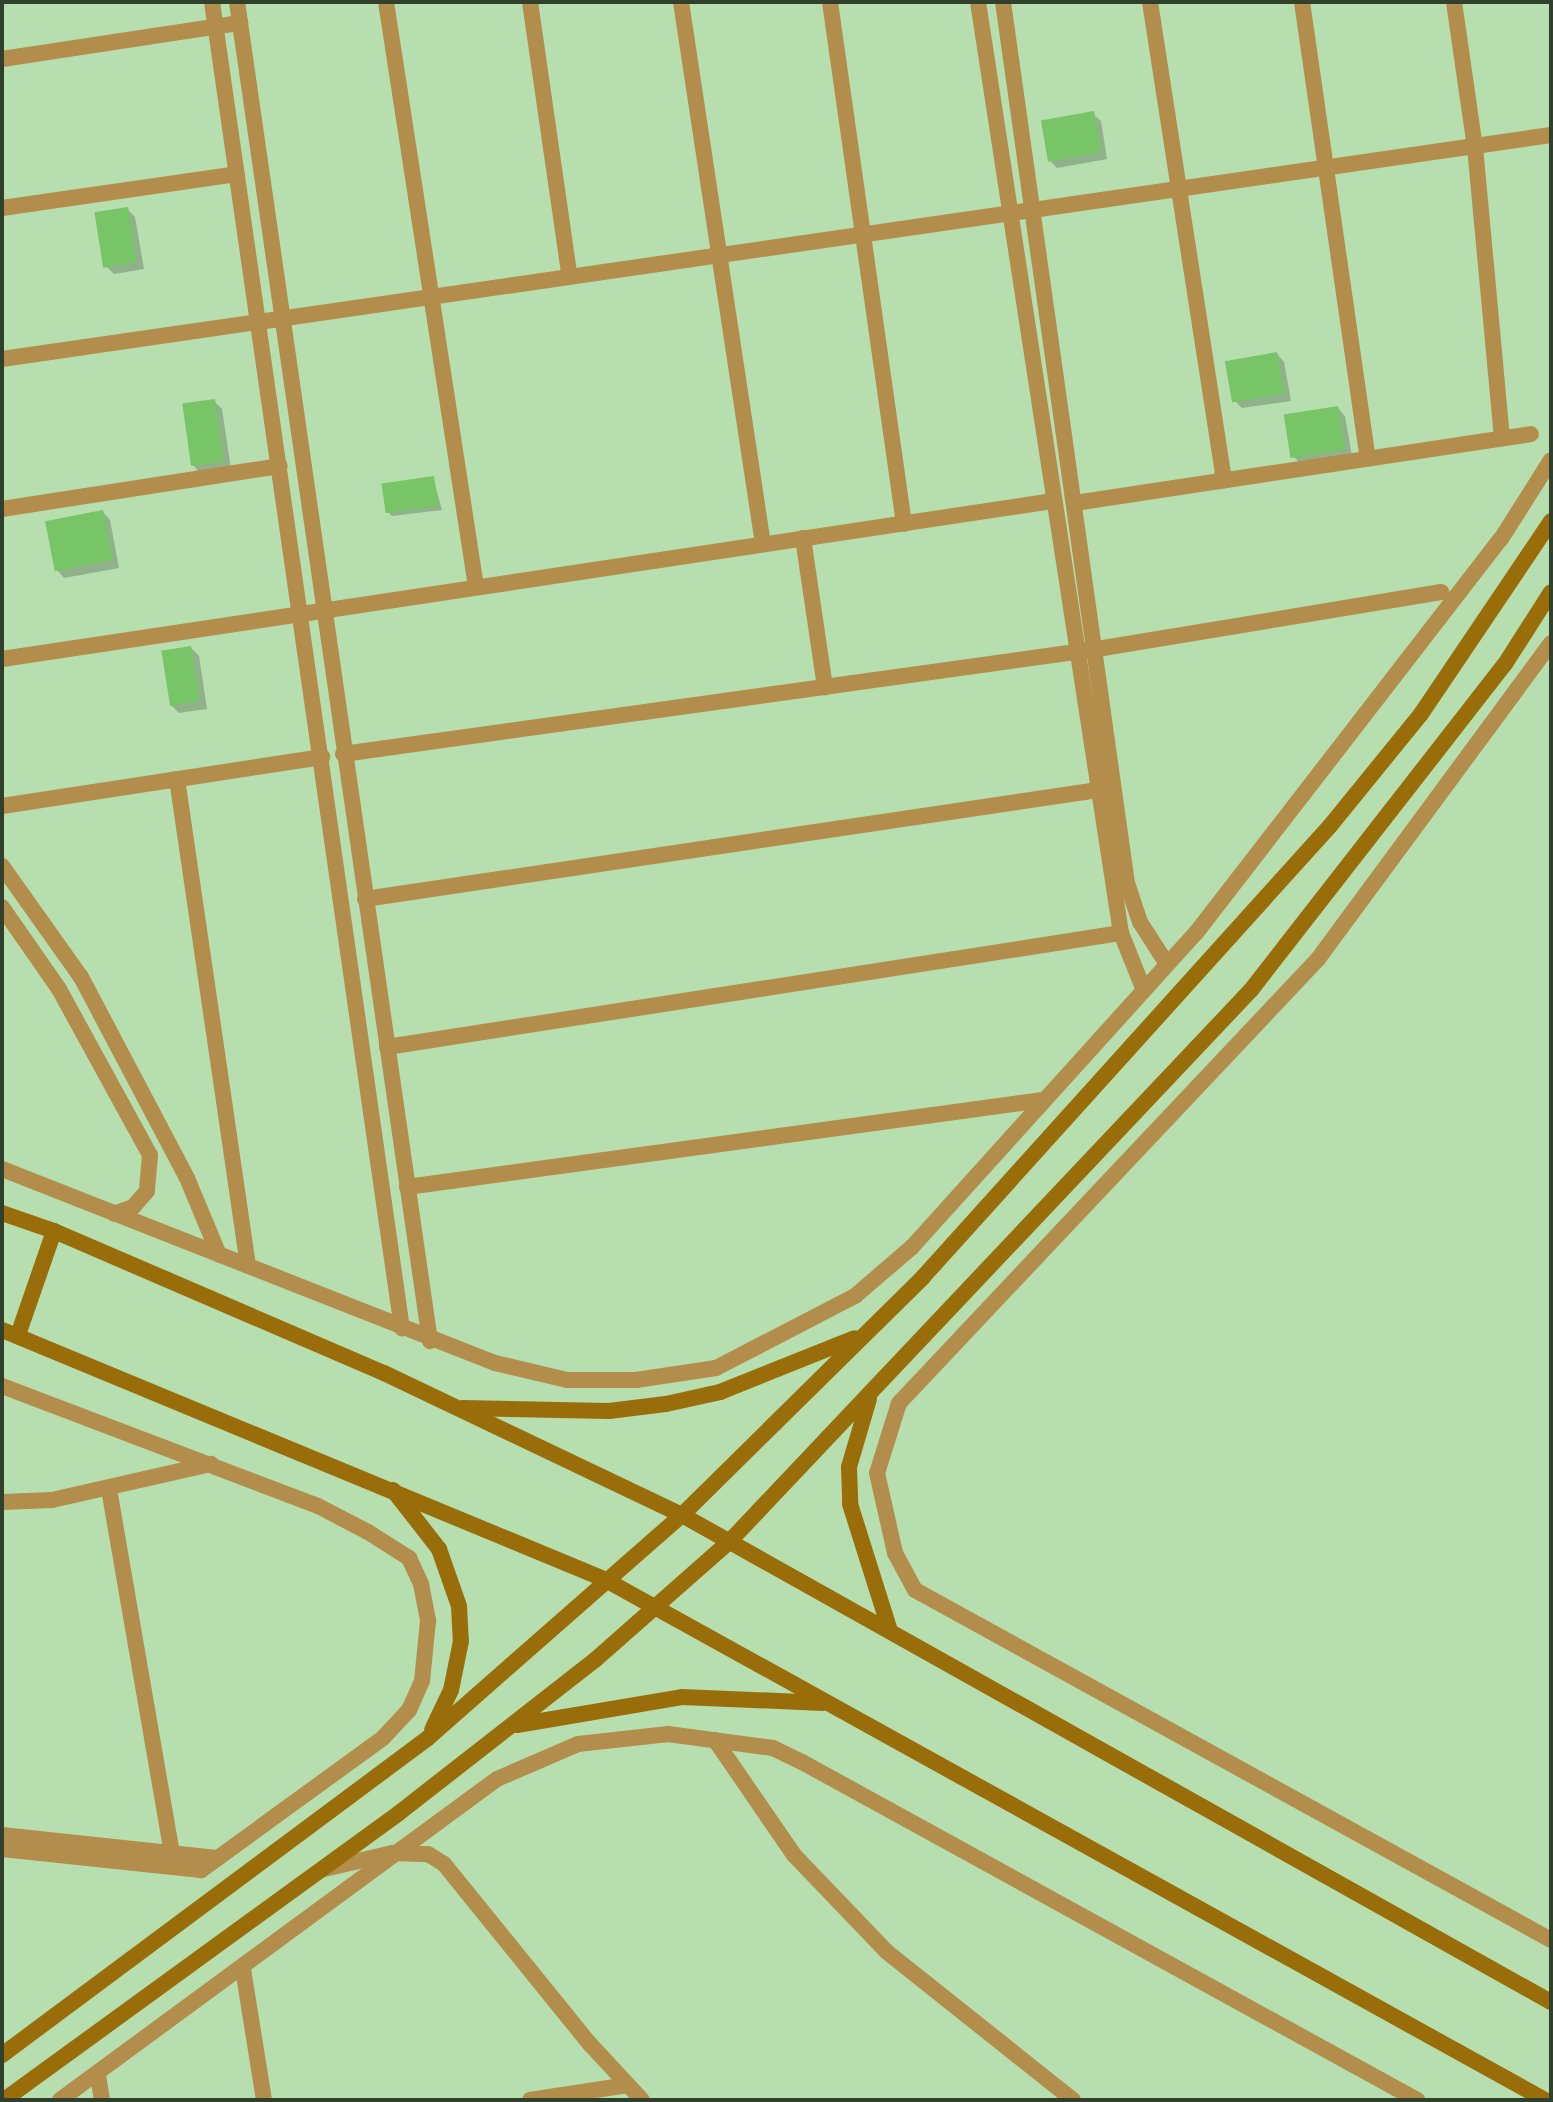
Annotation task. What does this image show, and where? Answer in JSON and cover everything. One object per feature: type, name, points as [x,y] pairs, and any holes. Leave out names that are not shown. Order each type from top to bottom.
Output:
[{"type":"main road","points":[[2,2055],[428,1738],[604,1579],[682,1515],[864,1335],[1189,988],[1330,826],[1421,714],[1551,521]]},
{"type":"main road","points":[[4,2100],[324,1869],[510,1726],[657,1608],[729,1542],[1251,990],[1505,664],[1551,592]]},
{"type":"main road","points":[[2,1213],[54,1231],[457,1408],[682,1515],[1551,2002]]},
{"type":"main road","points":[[54,1231],[10,1333],[390,1487],[604,1579],[1545,2100]]},
{"type":"main road","points":[[457,1408],[609,1411],[666,1404],[720,1392],[864,1335]]},
{"type":"main road","points":[[871,1394],[849,1467],[850,1504],[890,1631]]},
{"type":"main road","points":[[390,1487],[439,1549],[459,1606],[461,1641],[451,1690],[428,1738]]},
{"type":"main road","points":[[510,1726],[682,1697],[828,1703]]},
{"type":"street","points":[[212,2],[402,1328]]},
{"type":"street","points":[[237,2],[430,1341]]},
{"type":"street","points":[[386,2],[476,587]]},
{"type":"street","points":[[530,2],[569,274]]},
{"type":"street","points":[[681,2],[722,253],[763,544]]},
{"type":"street","points":[[830,2],[904,524]]},
{"type":"street","points":[[978,2],[1121,933],[1143,988]]},
{"type":"street","points":[[1003,2],[1097,649],[1127,883],[1140,922],[1167,964]]},
{"type":"street","points":[[1150,2],[1182,188],[1224,480]]},
{"type":"street","points":[[1302,2],[1368,458]]},
{"type":"street","points":[[1457,2],[1475,147],[1502,438]]},
{"type":"street","points":[[2,59],[240,23]]},
{"type":"street","points":[[2,359],[569,274],[1009,215],[1551,135]]},
{"type":"street","points":[[2,208],[237,174]]},
{"type":"street","points":[[1075,503],[1531,434]]},
{"type":"street","points":[[2,1169],[430,1341],[495,1363],[567,1380],[636,1380],[716,1368],[855,1296],[912,1247],[1143,988],[1196,933],[1453,601],[1551,460]]},
{"type":"street","points":[[2,509],[280,466]]},
{"type":"street","points":[[2,659],[1053,501]]},
{"type":"street","points":[[803,538],[825,687]]},
{"type":"street","points":[[343,754],[1097,649],[1441,592]]},
{"type":"street","points":[[1551,643],[1318,959],[899,1403],[877,1473],[895,1553],[915,1590],[1551,1940]]},
{"type":"street","points":[[2,806],[322,757]]},
{"type":"street","points":[[177,779],[248,1266]]},
{"type":"street","points":[[365,899],[1098,790]]},
{"type":"street","points":[[2,866],[81,977],[187,1178],[219,1255]]},
{"type":"street","points":[[2,907],[59,989],[150,1155],[147,1191],[133,1207],[114,1214]]},
{"type":"street","points":[[387,1047],[1121,933]]},
{"type":"street","points":[[407,1187],[1043,1100]]},
{"type":"street","points":[[2,1386],[318,1506],[409,1558],[421,1584],[428,1621],[422,1681],[409,1710],[383,1738],[201,1870],[2,1849]]},
{"type":"street","points":[[2,1502],[109,1489],[211,1464]]},
{"type":"street","points":[[109,1489],[172,1854]]},
{"type":"street","points":[[60,2100],[243,1969],[393,1853],[497,1779],[578,1744],[668,1734],[773,1748],[802,1762],[1417,2100]]},
{"type":"street","points":[[715,1740],[794,1855],[887,1952],[1073,2100]]},
{"type":"street","points":[[2,1835],[217,1858]]},
{"type":"street","points":[[324,1869],[393,1853],[428,1854],[444,1864],[642,2100]]},
{"type":"street","points":[[243,1969],[264,2100]]},
{"type":"street","points":[[98,2075],[102,2100]]},
{"type":"street","points":[[530,2100],[628,2085]]},
{"type":"building","points":[[1094,111],[1101,152],[1048,162],[1041,120]]},
{"type":"building","points":[[128,207],[137,262],[103,268],[94,212]]},
{"type":"building","points":[[1277,352],[1284,393],[1232,403],[1225,361]]},
{"type":"building","points":[[215,399],[224,461],[191,466],[182,404]]},
{"type":"building","points":[[1338,406],[1345,449],[1291,458],[1284,415]]},
{"type":"building","points":[[434,476],[438,506],[386,513],[382,483]]},
{"type":"building","points":[[103,510],[113,560],[55,571],[45,521]]},
{"type":"building","points":[[191,646],[200,701],[170,706],[161,651]]}]
